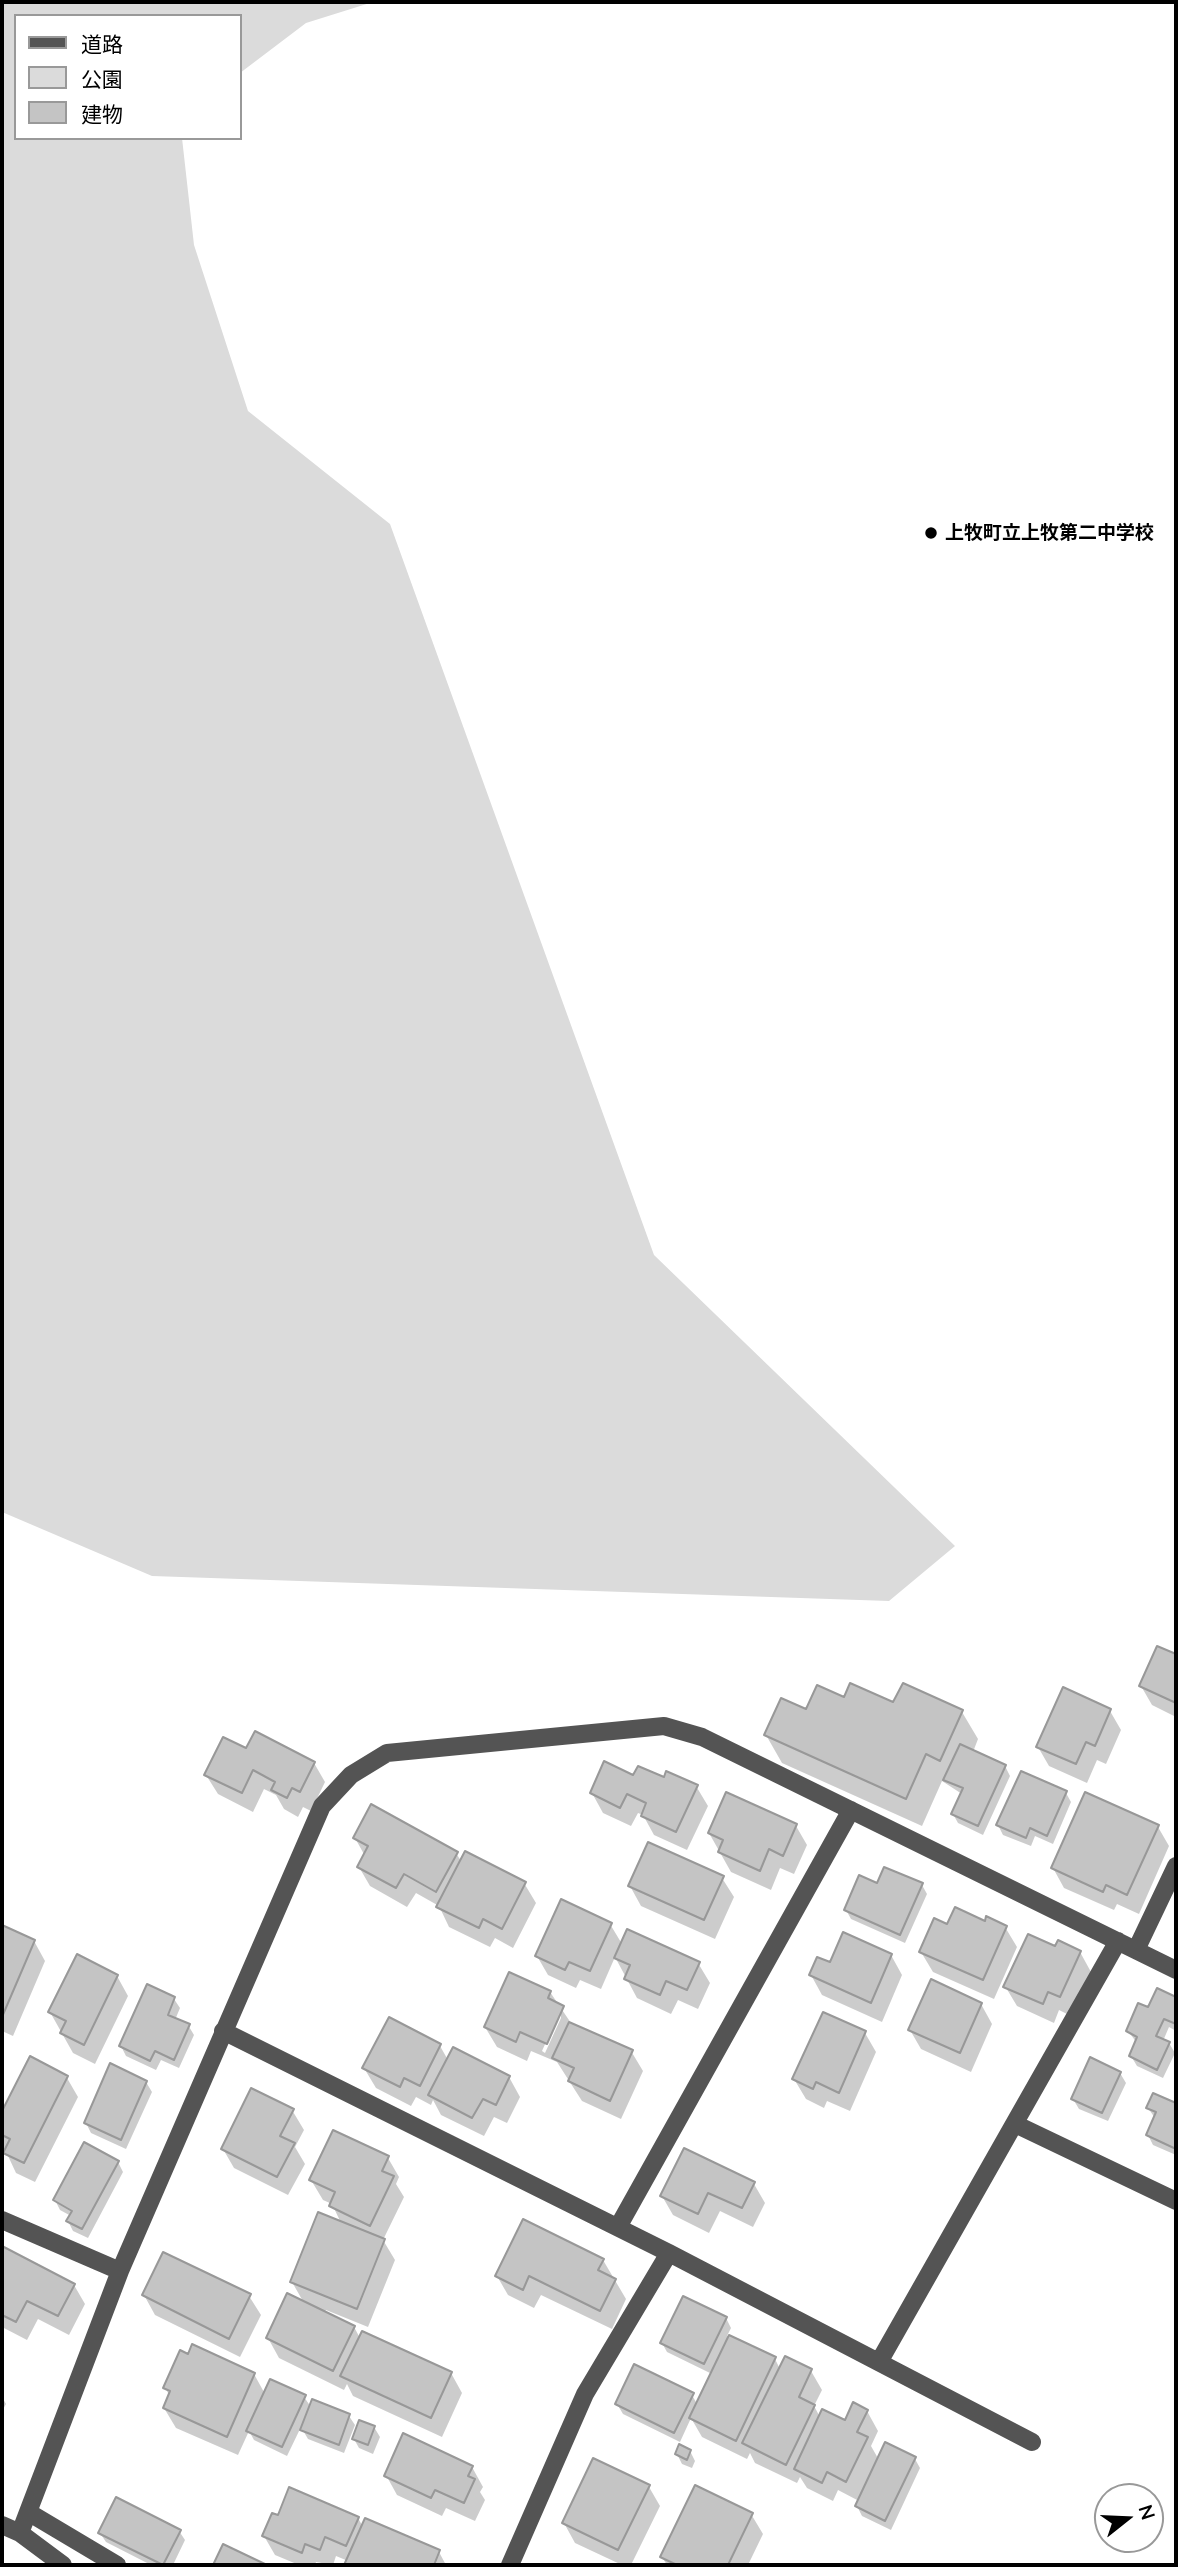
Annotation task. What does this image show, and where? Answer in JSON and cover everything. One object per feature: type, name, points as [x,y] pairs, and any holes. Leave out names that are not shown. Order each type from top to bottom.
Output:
[{"type":"street","points":[[20,2533],[120,2271],[322,1806],[351,1775],[387,1753],[664,1726],[702,1737],[1176,1970]]},
{"type":"street","points":[[618,2227],[851,1810]]},
{"type":"street","points":[[1136,1950],[1176,1866]]},
{"type":"street","points":[[879,2362],[1118,1941]]},
{"type":"street","points":[[223,2031],[618,2227],[1032,2442]]},
{"type":"street","points":[[1015,2124],[1176,2201]]},
{"type":"street","points":[[2,2220],[120,2271]]},
{"type":"street","points":[[510,2565],[585,2394],[669,2253]]},
{"type":"street","points":[[28,2512],[117,2565]]},
{"type":"street","points":[[2,2525],[20,2533],[63,2565]]},
{"type":"green space","points":[[2,2],[373,2],[306,23],[242,71],[242,14],[14,14],[14,140],[182,140],[194,245],[248,411],[390,524],[654,1255],[955,1546],[889,1601],[152,1576],[2,1512]]},
{"type":"building","points":[[1157,1646],[1176,1654],[1176,1703],[1139,1686]]},
{"type":"building","points":[[850,1683],[893,1702],[903,1683],[963,1710],[940,1761],[926,1754],[906,1799],[764,1735],[781,1698],[806,1709],[817,1685],[844,1697]]},
{"type":"building","points":[[1063,1687],[1111,1709],[1095,1746],[1086,1742],[1076,1764],[1036,1747]]},
{"type":"building","points":[[255,1731],[315,1762],[300,1792],[292,1788],[287,1798],[271,1790],[275,1782],[253,1770],[242,1793],[204,1775],[223,1737],[246,1748]]},
{"type":"building","points":[[960,1744],[1006,1765],[978,1826],[951,1814],[963,1788],[943,1780]]},
{"type":"building","points":[[604,1761],[633,1775],[638,1766],[664,1777],[666,1771],[698,1785],[676,1832],[641,1816],[646,1803],[627,1794],[620,1808],[590,1793]]},
{"type":"building","points":[[1021,1771],[1067,1791],[1047,1836],[1030,1828],[1026,1838],[996,1825]]},
{"type":"building","points":[[726,1792],[797,1824],[783,1856],[769,1849],[760,1871],[718,1852],[723,1840],[708,1833]]},
{"type":"building","points":[[1085,1792],[1159,1825],[1127,1895],[1106,1885],[1103,1892],[1051,1868]]},
{"type":"building","points":[[371,1804],[458,1852],[436,1892],[404,1874],[396,1888],[357,1867],[368,1846],[353,1838]]},
{"type":"building","points":[[648,1842],[724,1876],[704,1920],[628,1886]]},
{"type":"building","points":[[465,1851],[526,1882],[502,1929],[483,1919],[479,1928],[436,1907]]},
{"type":"building","points":[[884,1867],[923,1883],[900,1935],[844,1910],[859,1875],[877,1883]]},
{"type":"building","points":[[561,1899],[612,1923],[590,1971],[569,1962],[565,1970],[535,1956]]},
{"type":"building","points":[[955,1907],[985,1921],[986,1916],[1007,1926],[983,1980],[919,1952],[934,1918],[947,1924]]},
{"type":"building","points":[[2,1925],[35,1940],[2,2017]]},
{"type":"building","points":[[627,1929],[700,1962],[687,1990],[666,1981],[660,1995],[624,1979],[630,1965],[614,1958]]},
{"type":"building","points":[[843,1932],[892,1954],[871,2003],[809,1975],[817,1957],[830,1962]]},
{"type":"building","points":[[1028,1934],[1055,1946],[1058,1940],[1081,1951],[1060,1997],[1048,1992],[1043,2004],[1003,1987]]},
{"type":"building","points":[[77,1954],[118,1975],[84,2045],[60,2033],[66,2021],[48,2012]]},
{"type":"building","points":[[509,1972],[551,1991],[548,1998],[564,2006],[547,2044],[520,2032],[516,2042],[484,2027]]},
{"type":"building","points":[[931,1979],[982,2003],[960,2053],[908,2030]]},
{"type":"building","points":[[147,1984],[175,1997],[168,2015],[190,2024],[174,2060],[155,2051],[150,2061],[119,2046]]},
{"type":"building","points":[[1157,1988],[1176,1997],[1176,2024],[1164,2019],[1156,2036],[1170,2042],[1157,2070],[1129,2056],[1137,2037],[1126,2031],[1138,2003],[1148,2007]]},
{"type":"building","points":[[823,2012],[866,2031],[839,2093],[816,2082],[813,2089],[792,2079]]},
{"type":"building","points":[[389,2017],[441,2044],[420,2086],[404,2078],[400,2087],[362,2068]]},
{"type":"building","points":[[569,2022],[633,2050],[610,2101],[568,2081],[574,2068],[552,2058]]},
{"type":"building","points":[[453,2047],[510,2076],[496,2105],[483,2099],[472,2118],[428,2095]]},
{"type":"building","points":[[30,2056],[68,2076],[24,2163],[3,2153],[10,2139],[2,2135],[2,2111]]},
{"type":"building","points":[[1090,2057],[1121,2072],[1102,2113],[1071,2099]]},
{"type":"building","points":[[110,2063],[147,2081],[121,2140],[84,2123]]},
{"type":"building","points":[[251,2088],[294,2109],[280,2136],[295,2143],[277,2177],[221,2149]]},
{"type":"building","points":[[1153,2093],[1176,2103],[1176,2149],[1146,2135],[1156,2112],[1146,2108]]},
{"type":"building","points":[[333,2130],[389,2156],[382,2171],[394,2176],[370,2226],[329,2206],[335,2192],[309,2180]]},
{"type":"building","points":[[84,2142],[119,2161],[82,2229],[66,2221],[72,2211],[53,2200]]},
{"type":"building","points":[[684,2148],[755,2182],[742,2208],[708,2193],[698,2214],[660,2196]]},
{"type":"building","points":[[318,2212],[385,2239],[357,2309],[290,2282]]},
{"type":"building","points":[[523,2219],[604,2259],[598,2270],[616,2279],[600,2311],[529,2276],[523,2290],[495,2276]]},
{"type":"building","points":[[2,2246],[75,2284],[58,2316],[27,2301],[16,2322],[2,2315]]},
{"type":"building","points":[[163,2252],[251,2294],[229,2339],[142,2295]]},
{"type":"building","points":[[287,2293],[355,2326],[333,2371],[266,2338]]},
{"type":"building","points":[[683,2296],[727,2317],[704,2364],[660,2343]]},
{"type":"building","points":[[362,2331],[452,2372],[431,2418],[340,2376]]},
{"type":"building","points":[[729,2335],[776,2357],[736,2441],[689,2418]]},
{"type":"building","points":[[192,2344],[255,2373],[227,2437],[163,2408],[170,2391],[163,2388],[180,2350],[188,2354]]},
{"type":"building","points":[[785,2356],[812,2369],[799,2397],[815,2405],[786,2465],[742,2443]]},
{"type":"building","points":[[634,2364],[694,2393],[674,2433],[615,2404]]},
{"type":"building","points":[[270,2379],[306,2395],[282,2447],[246,2431]]},
{"type":"building","points":[[312,2399],[350,2414],[339,2445],[300,2430]]},
{"type":"building","points":[[853,2402],[868,2410],[857,2432],[868,2437],[846,2482],[827,2472],[822,2483],[794,2469],[822,2409],[845,2420]]},
{"type":"building","points":[[359,2420],[375,2426],[368,2445],[352,2439]]},
{"type":"building","points":[[403,2433],[473,2466],[468,2476],[475,2479],[464,2503],[435,2490],[431,2498],[384,2476]]},
{"type":"building","points":[[885,2442],[916,2457],[885,2521],[855,2506]]},
{"type":"building","points":[[679,2444],[691,2450],[687,2460],[675,2454]]},
{"type":"building","points":[[593,2458],[650,2485],[618,2550],[562,2523]]},
{"type":"building","points":[[695,2485],[753,2513],[728,2565],[677,2565],[660,2557]]},
{"type":"building","points":[[289,2487],[359,2517],[346,2546],[325,2537],[320,2550],[305,2544],[302,2553],[262,2536],[272,2513],[278,2515]]},
{"type":"building","points":[[116,2497],[181,2530],[163,2565],[98,2533]]},
{"type":"building","points":[[365,2518],[440,2550],[434,2565],[344,2565]]},
{"type":"building","points":[[223,2544],[267,2565],[213,2565]]},
{"type":"place","name":"上牧町立上牧第二中学校","points":[[931,533]]}]
